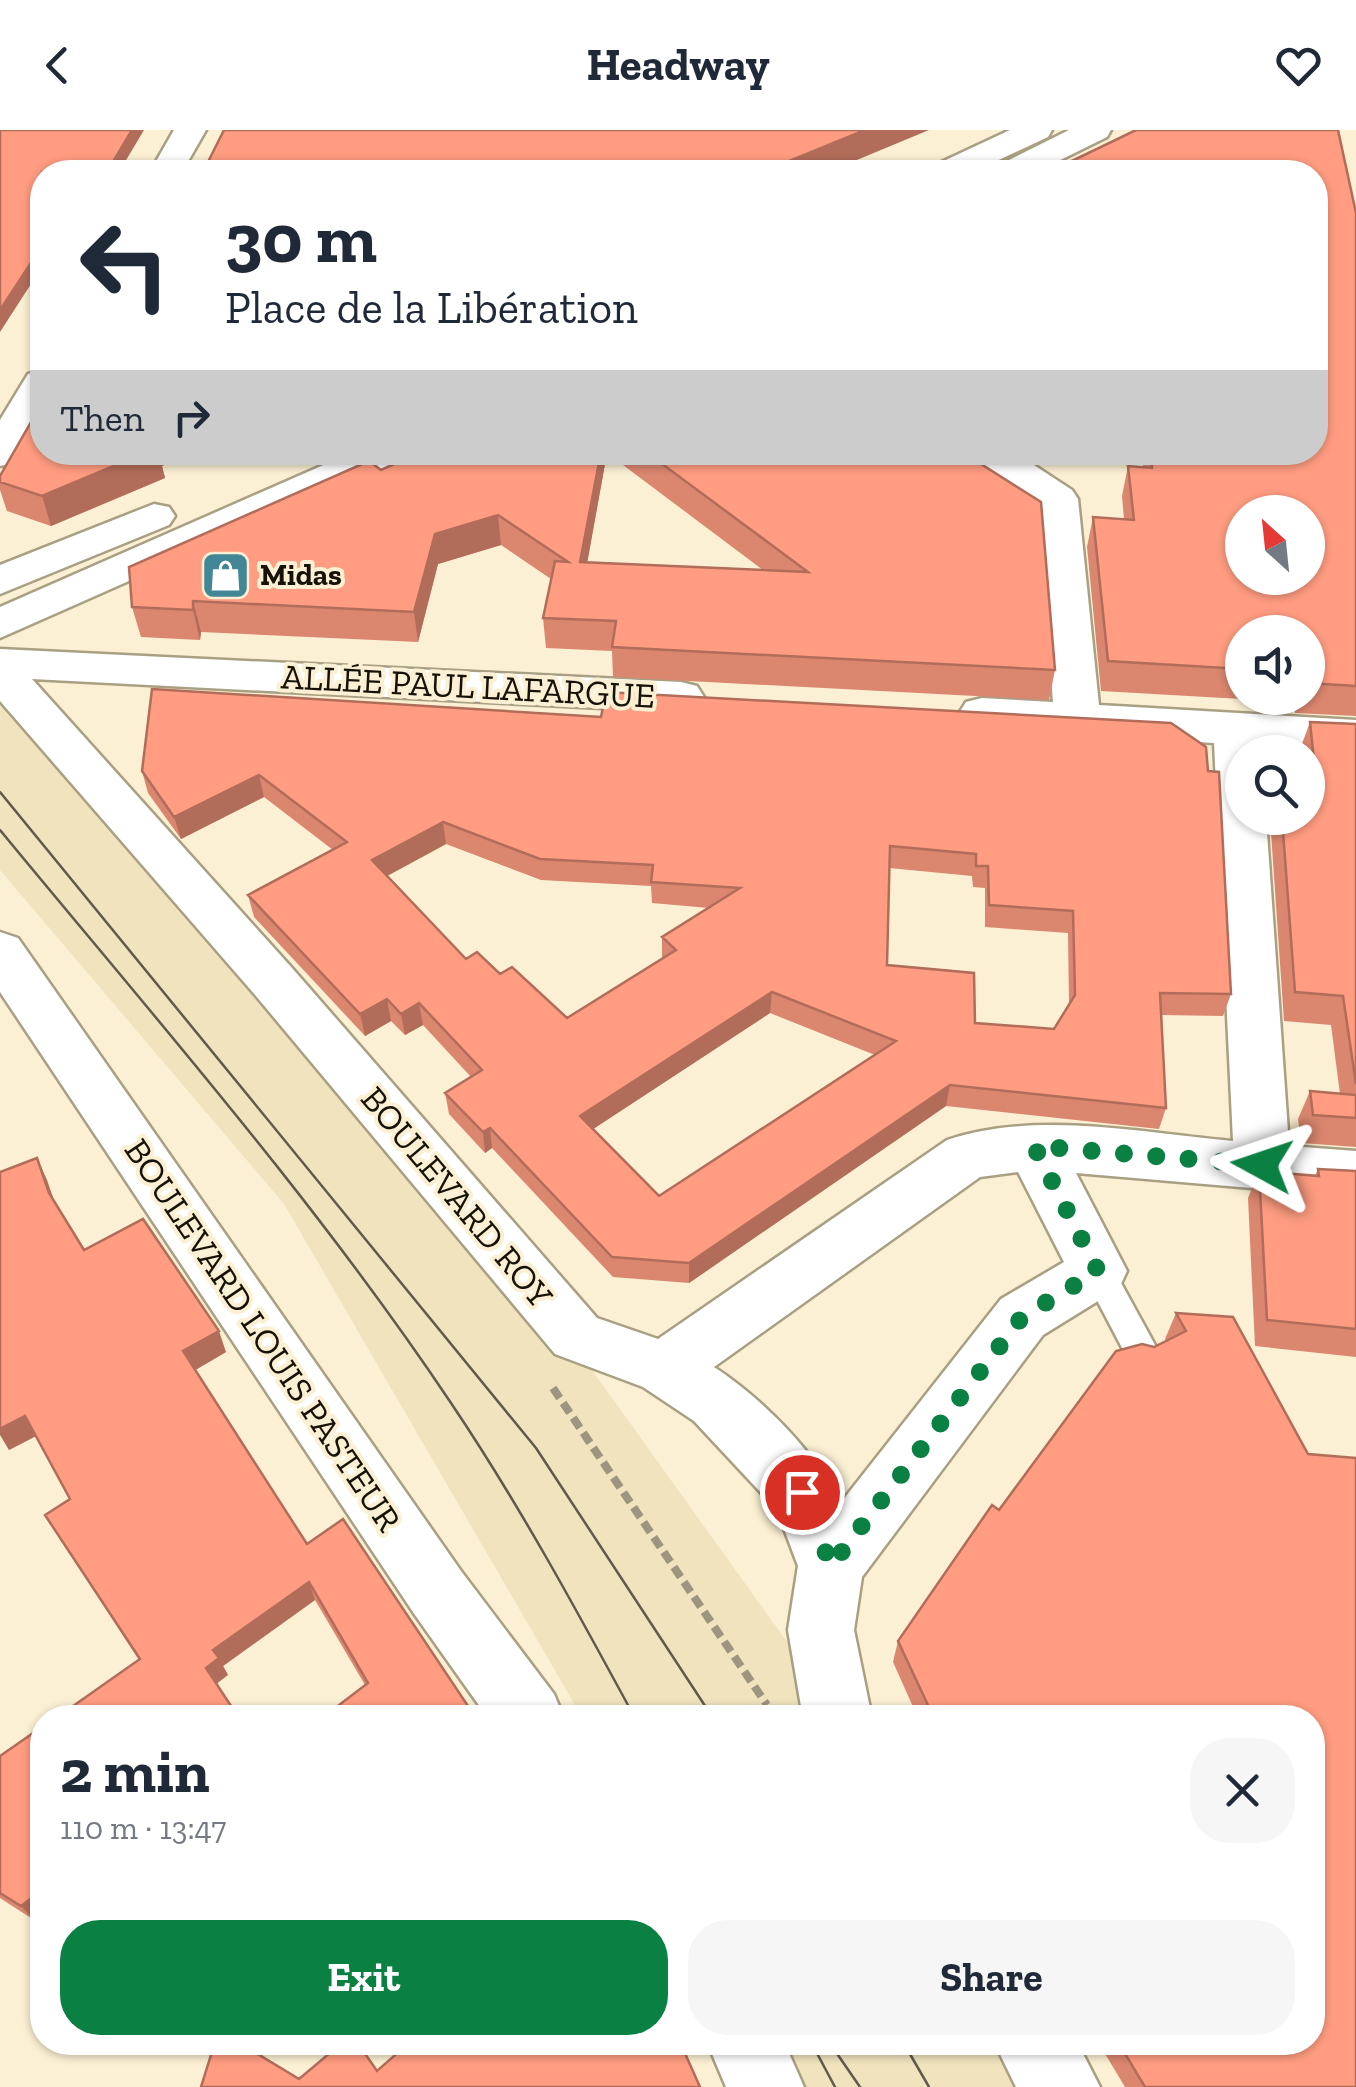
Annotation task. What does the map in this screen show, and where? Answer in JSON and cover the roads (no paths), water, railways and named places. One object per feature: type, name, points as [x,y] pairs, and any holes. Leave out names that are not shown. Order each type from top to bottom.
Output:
[{"type":"street","points":[[173,160],[190,130]]},
{"type":"street","points":[[972,160],[1036,130]]},
{"type":"street","points":[[1035,160],[1095,130]]},
{"type":"street","points":[[0,454],[30,403]]},
{"type":"street","points":[[5,604],[277,465]]},
{"type":"street","points":[[5,604],[355,465]]},
{"type":"street","points":[[1006,465],[1057,499],[1077,718]]},
{"type":"street","name":"ALLÉE PAUL LAFARGUE","points":[[0,663],[714,699]]},
{"type":"street","name":"BOULEVARD ROY","points":[[0,672],[261,968],[576,1336],[665,1368],[716,1402],[802,1492],[831,1566]]},
{"type":"street","points":[[933,710],[1356,736]]},
{"type":"street","points":[[1236,728],[1262,1165]]},
{"type":"street","name":"BOULEVARD LOUIS PASTEUR","points":[[0,951],[438,1593],[520,1705]]},
{"type":"street","points":[[835,1705],[821,1630],[831,1566],[1022,1317],[1098,1271],[1034,1146]]},
{"type":"street","points":[[665,1368],[966,1156],[1034,1146],[1356,1174]]},
{"type":"street","points":[[751,2055],[765,2087]]},
{"type":"street","points":[[1040,2055],[1061,2087]]},
{"type":"lane","points":[[1098,1271],[1143,1355]]},
{"type":"tram line","points":[[0,792],[536,1448],[704,1705]]},
{"type":"tram line","points":[[0,830],[290,1182],[399,1328],[500,1480],[628,1705]]},
{"type":"tram line","points":[[818,2055],[835,2087]]},
{"type":"tram line","points":[[838,2055],[860,2087]]},
{"type":"tram line","points":[[911,2055],[929,2087]]},
{"type":"place","name":"Midas","points":[[225,575]]}]
